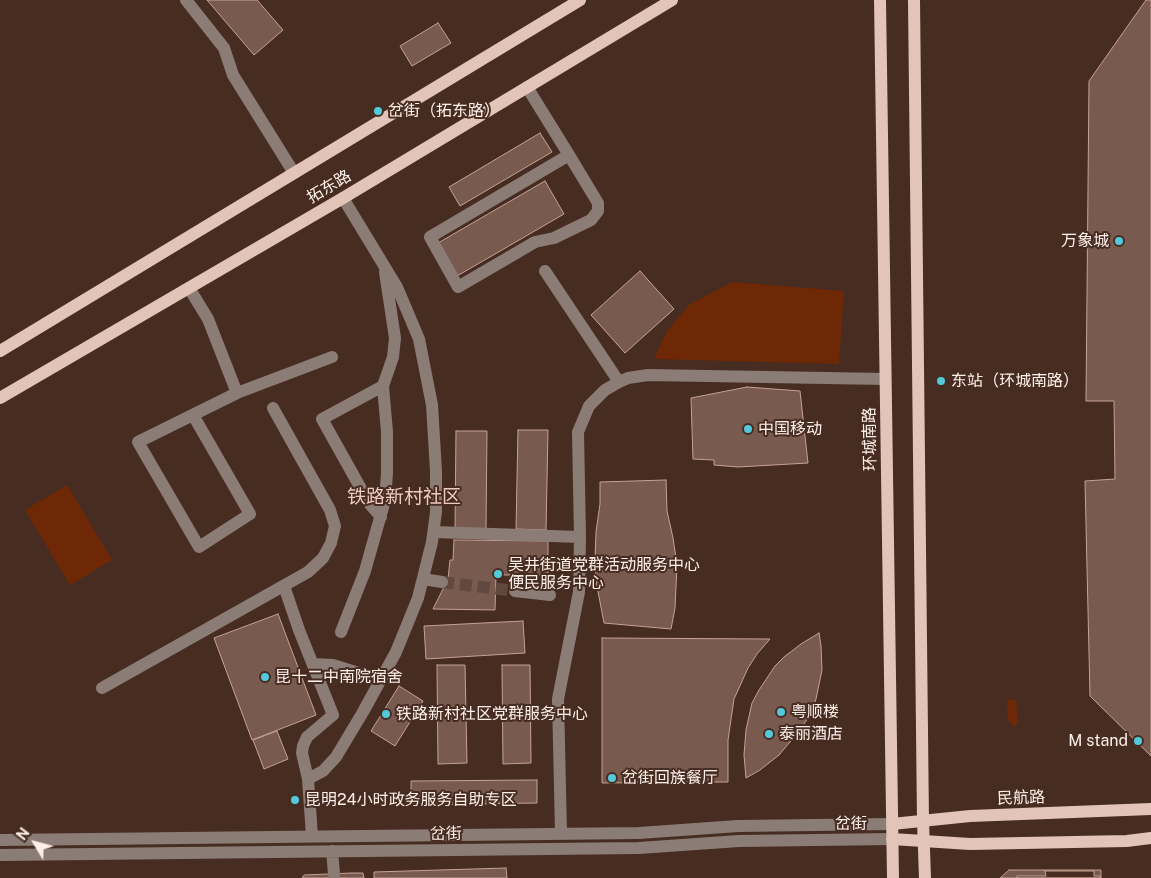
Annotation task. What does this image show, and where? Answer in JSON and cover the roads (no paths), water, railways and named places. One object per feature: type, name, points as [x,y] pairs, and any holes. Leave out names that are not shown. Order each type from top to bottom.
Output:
[{"type":"main road","name":"拓东路","points":[[0,351],[580,0]]},
{"type":"main road","name":"拓东路","points":[[0,398],[343,198],[672,0]]},
{"type":"main road","name":"环城南路","points":[[880,0],[893,878]]},
{"type":"main road","points":[[914,0],[923,842],[925,878]]},
{"type":"main road","name":"民航路","points":[[892,824],[970,816],[1151,809]]},
{"type":"main road","points":[[892,840],[980,844],[1127,841],[1151,838]]},
{"type":"street","points":[[186,0],[224,48],[234,75],[294,173]]},
{"type":"street","points":[[527,87],[598,203],[598,211],[591,220],[554,238],[535,242],[458,287],[430,237],[568,155]]},
{"type":"street","points":[[308,779],[323,771],[336,757],[396,652],[418,598],[434,532],[436,512],[436,471],[432,405],[419,339],[398,287],[343,198]]},
{"type":"street","points":[[341,632],[365,571],[385,500],[387,432],[383,386],[394,357],[395,338],[384,265]]},
{"type":"street","points":[[545,272],[619,382]]},
{"type":"street","points":[[189,288],[208,319],[237,393]]},
{"type":"street","points":[[193,415],[250,514],[199,547],[138,442],[237,393],[332,358]]},
{"type":"street","points":[[561,833],[558,699],[579,592],[578,432],[589,406],[605,390],[619,382],[628,378],[648,375],[885,379]]},
{"type":"street","points":[[380,517],[369,503],[322,419],[383,386]]},
{"type":"street","points":[[102,688],[308,572],[323,558],[331,543],[335,526],[330,510],[273,408]]},
{"type":"street","points":[[434,532],[580,537]]},
{"type":"street","points":[[423,579],[442,582]]},
{"type":"street","points":[[284,586],[333,715],[307,737],[303,746],[302,753],[308,779],[312,836]]},
{"type":"street","points":[[515,590],[550,595]]},
{"type":"street","points":[[313,664],[333,665],[380,680]]},
{"type":"street","name":"岔街","points":[[0,840],[639,833],[738,826],[892,824]]},
{"type":"street","name":"岔街","points":[[0,855],[640,848],[739,841],[892,840]]},
{"type":"street","points":[[332,851],[334,874]]},
{"type":"tunnel","points":[[442,582],[515,591]]},
{"type":"place","name":"岔街（拓东路）","points":[[378,111]]},
{"type":"place","name":"万象城","points":[[1119,241]]},
{"type":"place","name":"东站（环城南路）","points":[[941,381]]},
{"type":"place","name":"中国移动","points":[[748,429]]},
{"type":"place","name":"吴井街道党群活动服务中心 便民服务中心","points":[[498,574]]},
{"type":"place","name":"昆十二中南院宿舍","points":[[265,677]]},
{"type":"place","name":"粤顺楼","points":[[781,712]]},
{"type":"place","name":"铁路新村社区党群服务中心","points":[[386,714]]},
{"type":"place","name":"泰丽酒店","points":[[769,734]]},
{"type":"place","name":"M stand","points":[[1138,741]]},
{"type":"place","name":"岔街回族餐厅","points":[[612,778]]},
{"type":"place","name":"昆明24小时政务服务自助专区","points":[[295,800]]},
{"type":"district","name":"铁路新村社区","points":[[404,497]]}]
